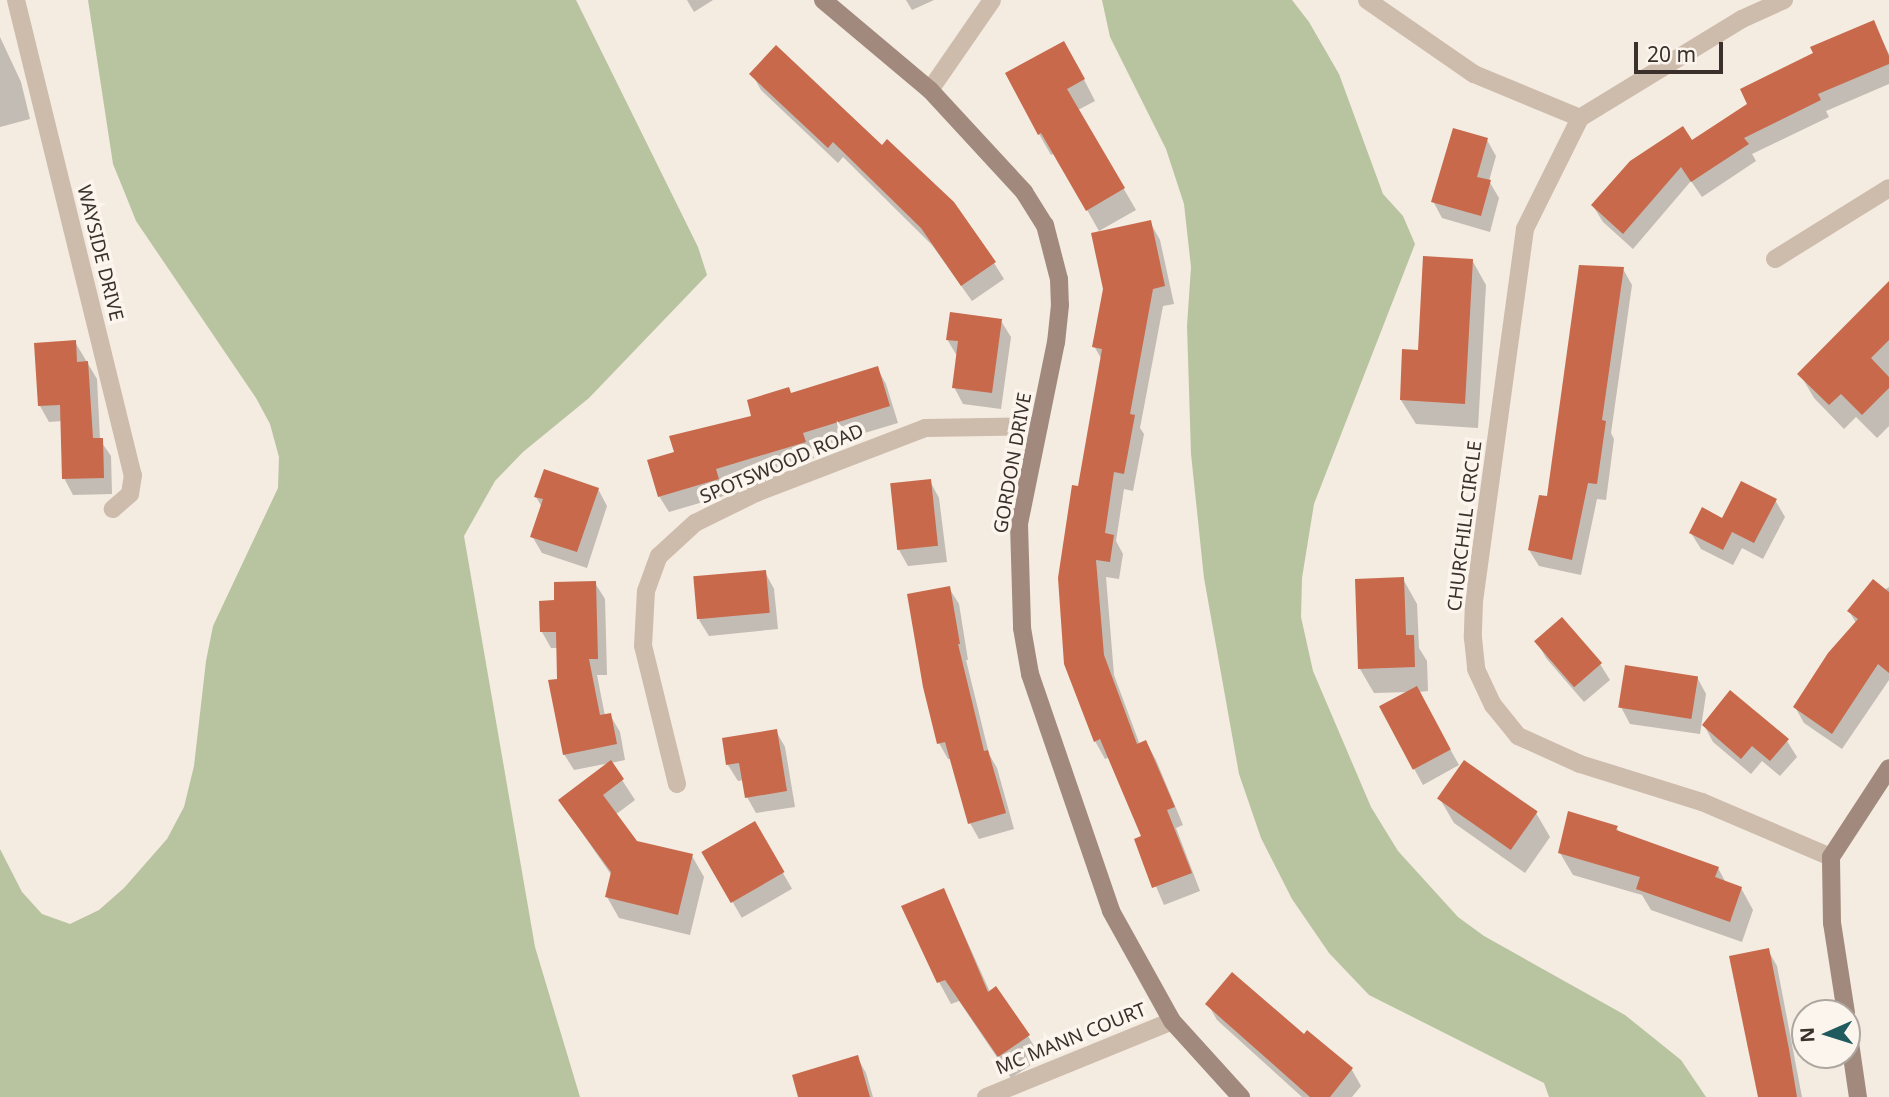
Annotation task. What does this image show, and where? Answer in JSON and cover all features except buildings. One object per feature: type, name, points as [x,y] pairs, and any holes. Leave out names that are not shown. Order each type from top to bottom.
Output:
[{"type":"street","name":"WAYSIDE DRIVE","points":[[16,0],[134,475],[130,494],[113,509]]},
{"type":"street","name":"GORDON DRIVE","points":[[823,0],[930,90],[1024,192],[1045,225],[1059,279],[1060,305],[1056,342],[1019,524],[1022,628],[1030,674],[1111,911],[1172,1021],[1241,1097]]},
{"type":"street","points":[[930,90],[992,0]]},
{"type":"street","points":[[1367,0],[1474,74],[1580,118],[1742,19],[1784,0]]},
{"type":"street","name":"CHURCHILL CIRCLE","points":[[1580,118],[1525,229],[1474,601],[1476,669],[1493,705],[1518,736],[1580,764],[1702,802],[1831,857]]},
{"type":"street","points":[[1774,259],[1889,188]]},
{"type":"street","name":"SPOTSWOOD ROAD","points":[[677,784],[643,646],[646,591],[659,556],[695,523],[755,493],[925,428],[1039,426]]},
{"type":"street","points":[[1844,999],[1832,923],[1831,857],[1889,768]]},
{"type":"street","name":"MC MANN COURT","points":[[985,1097],[1172,1021]]},
{"type":"street","points":[[1854,1069],[1858,1097]]},
{"type":"green space","points":[[88,0],[576,0],[698,247],[707,275],[589,398],[523,452],[495,481],[464,536],[535,947],[580,1097],[0,1097],[0,849],[22,892],[42,914],[70,924],[99,910],[124,888],[167,839],[184,807],[194,766],[206,661],[213,626],[278,488],[279,457],[270,424],[256,398],[136,221],[113,164]]},
{"type":"green space","points":[[1102,0],[1292,0],[1309,22],[1339,74],[1383,194],[1403,216],[1415,244],[1314,504],[1302,578],[1301,617],[1313,671],[1371,807],[1398,851],[1458,917],[1484,936],[1625,1015],[1681,1060],[1706,1097],[1549,1097],[1544,1083],[1369,995],[1329,953],[1292,899],[1261,838],[1239,774],[1204,578],[1191,454],[1187,326],[1191,267],[1184,204],[1166,149],[1110,37]]}]
